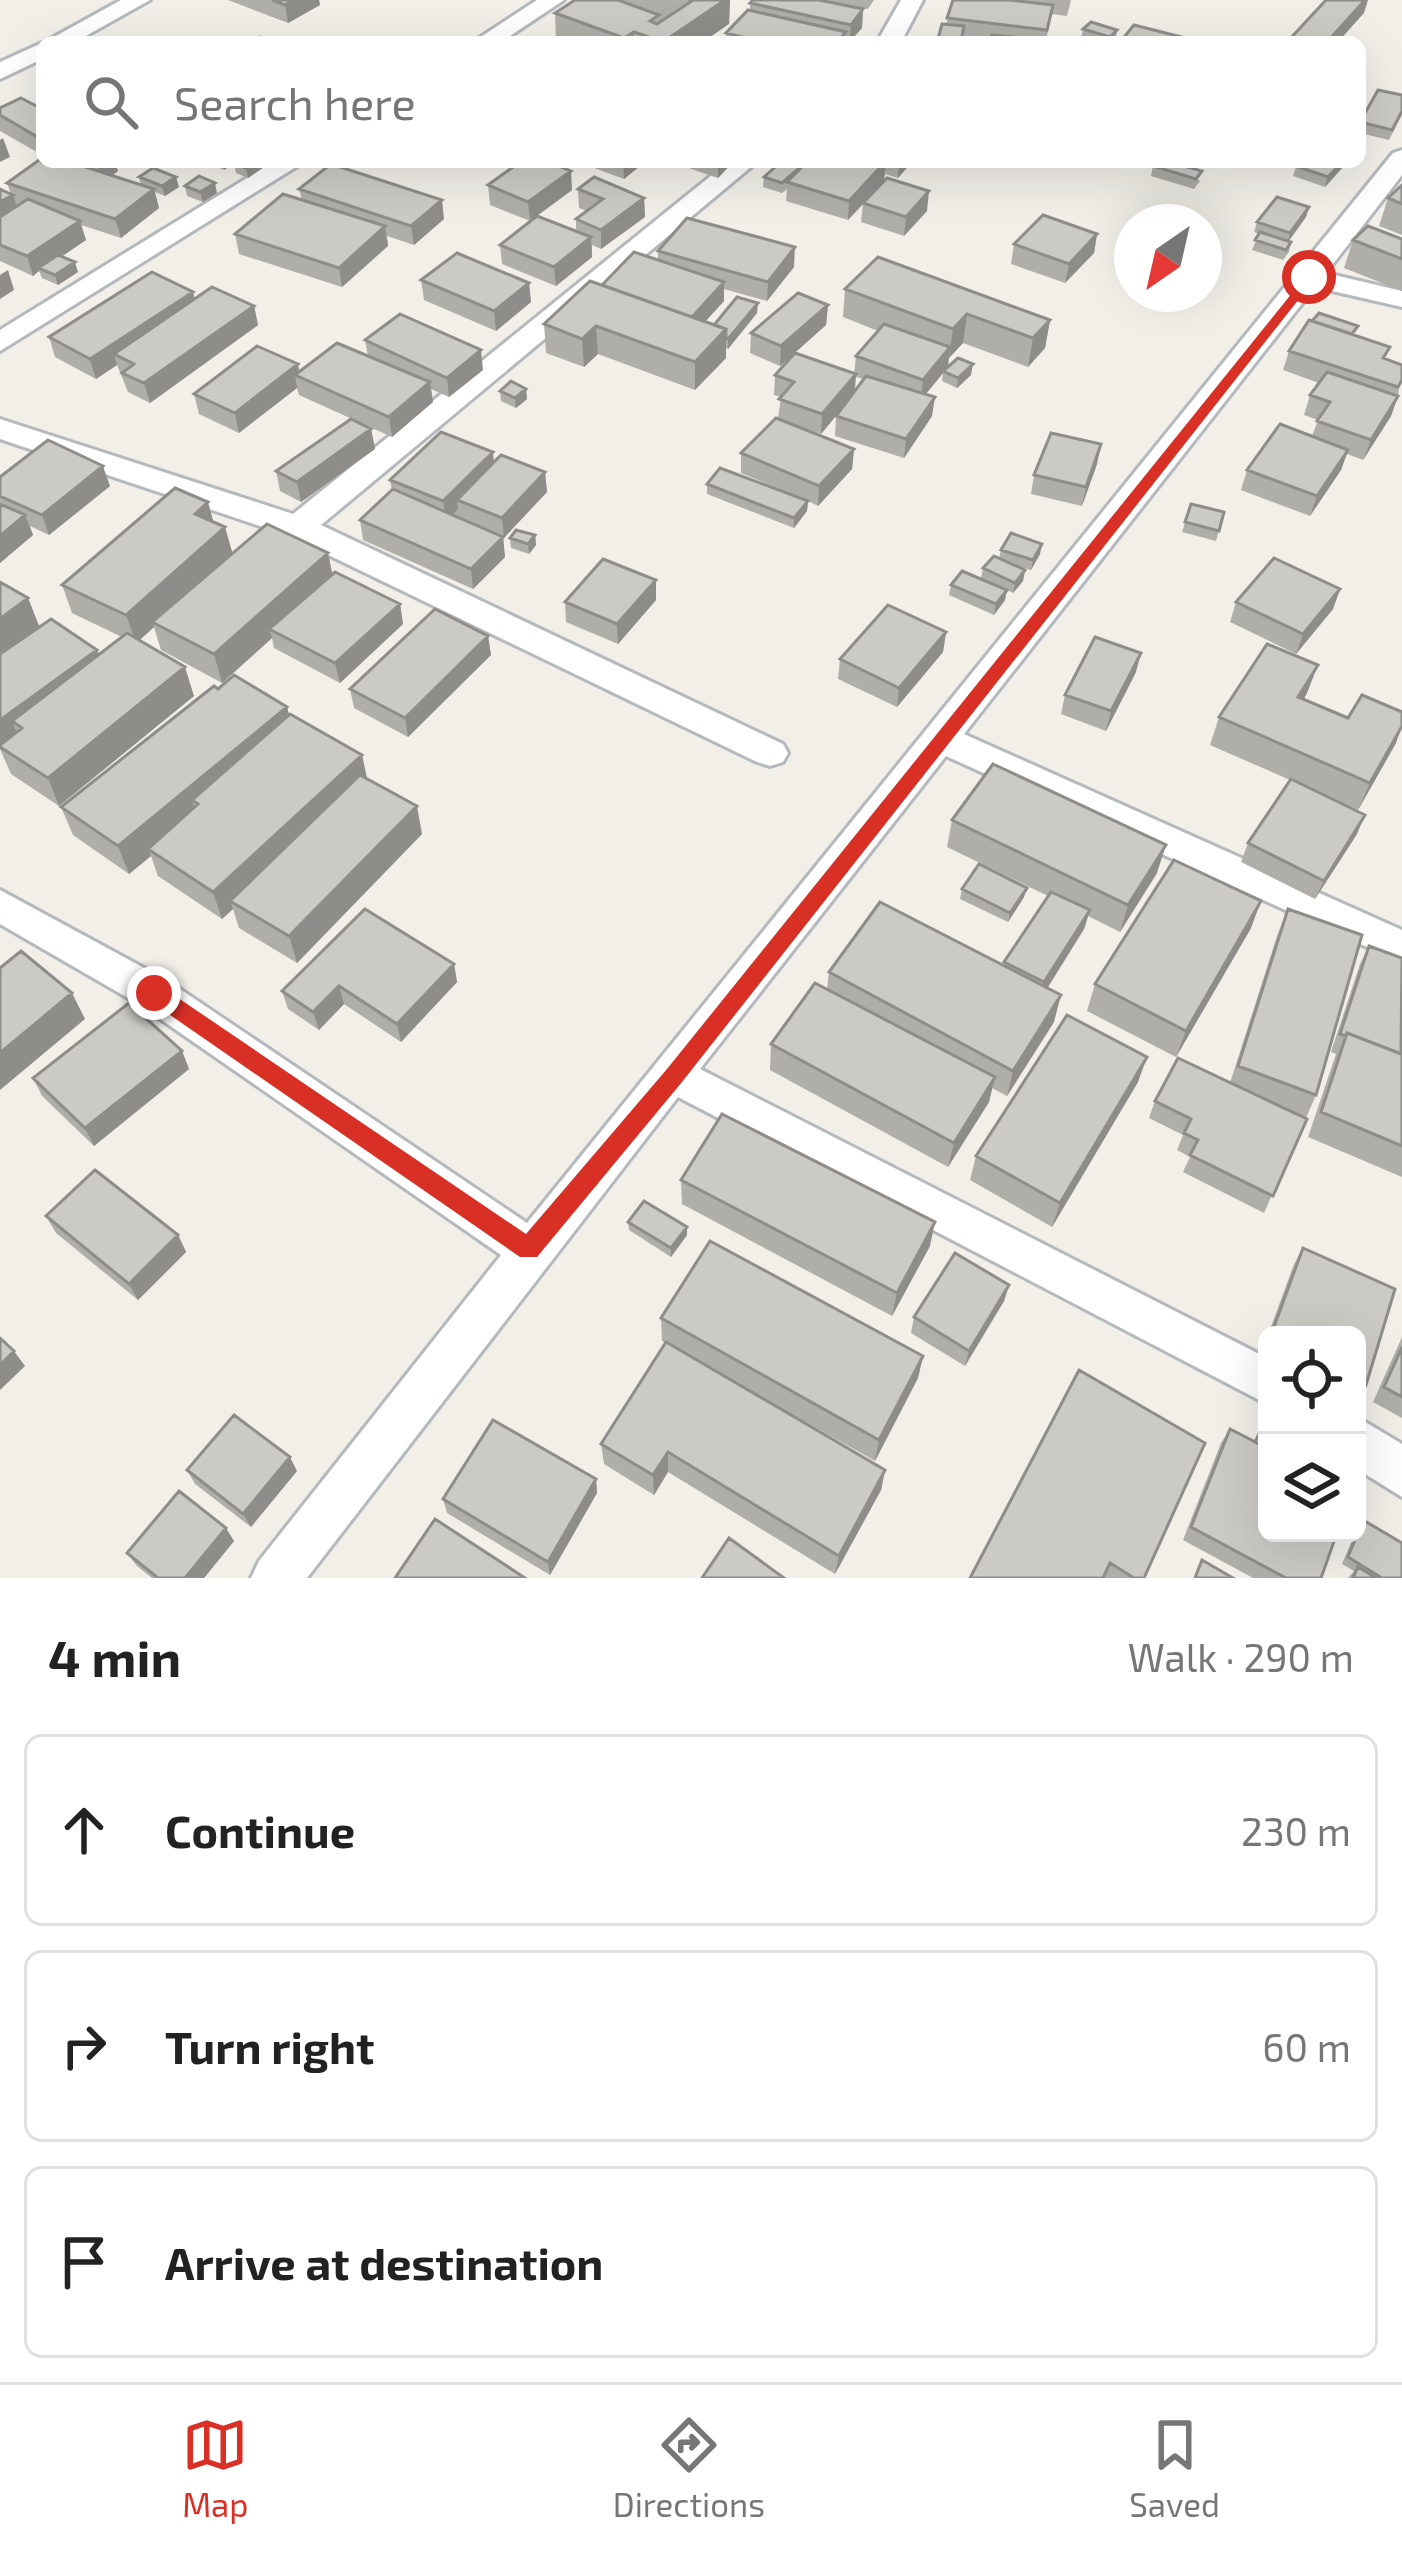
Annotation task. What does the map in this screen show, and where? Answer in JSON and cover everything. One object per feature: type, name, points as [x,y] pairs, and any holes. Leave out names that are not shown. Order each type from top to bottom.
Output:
[{"type":"street","points":[[69,36],[139,0]]},
{"type":"street","points":[[495,36],[553,0]]},
{"type":"street","points":[[893,36],[912,0]]},
{"type":"street","points":[[0,72],[36,53]]},
{"type":"street","points":[[276,1578],[529,1249],[674,1076],[1402,158]]},
{"type":"street","points":[[0,342],[281,168]]},
{"type":"street","points":[[298,527],[737,168]]},
{"type":"street","points":[[1309,277],[1402,298]]},
{"type":"street","points":[[0,429],[298,527],[770,753]]},
{"type":"street","points":[[941,739],[1402,947]]},
{"type":"street","points":[[0,905],[154,993],[529,1249]]},
{"type":"street","points":[[674,1076],[1258,1377]]},
{"type":"street","points":[[1366,1447],[1402,1473]]},
{"type":"building","points":[[575,0],[618,0],[659,15],[650,21],[657,24],[689,0],[725,0],[672,36],[634,32],[618,36],[555,13]]},
{"type":"building","points":[[819,0],[863,9],[851,25],[750,3]]},
{"type":"building","points":[[953,0],[1053,5],[1047,30],[947,18]]},
{"type":"building","points":[[1326,0],[1365,0],[1332,36],[1293,36]]},
{"type":"building","points":[[748,10],[846,32],[842,36],[726,33]]},
{"type":"building","points":[[1091,22],[1117,30],[1107,36],[1083,29]]},
{"type":"building","points":[[942,24],[964,26],[962,36],[939,36]]},
{"type":"building","points":[[1134,25],[1177,36],[1125,36]]},
{"type":"building","points":[[1378,90],[1402,95],[1402,111],[1392,130],[1366,124],[1366,111]]},
{"type":"building","points":[[21,98],[36,106],[36,136],[0,115],[0,108]]},
{"type":"building","points":[[36,162],[36,168],[89,168],[154,189],[115,219],[7,183]]},
{"type":"building","points":[[153,168],[176,177],[162,186],[139,177]]},
{"type":"building","points":[[326,168],[343,168],[442,200],[411,226],[299,189]]},
{"type":"building","points":[[512,168],[571,171],[528,202],[488,185]]},
{"type":"building","points":[[774,168],[799,168],[782,183],[764,177]]},
{"type":"building","points":[[801,168],[879,168],[849,201],[787,182]]},
{"type":"building","points":[[1160,168],[1202,171],[1196,179]]},
{"type":"building","points":[[1302,168],[1336,168],[1328,177]]},
{"type":"building","points":[[199,176],[215,183],[200,192],[185,186]]},
{"type":"building","points":[[594,177],[644,198],[601,230],[576,219],[603,199],[578,189]]},
{"type":"building","points":[[887,178],[929,191],[906,217],[863,203]]},
{"type":"building","points":[[1402,185],[1402,204],[1388,198]]},
{"type":"building","points":[[283,194],[385,226],[339,268],[235,234]]},
{"type":"building","points":[[1277,197],[1309,207],[1290,233],[1257,222]]},
{"type":"building","points":[[28,199],[80,221],[27,256],[0,245],[0,217]]},
{"type":"building","points":[[1043,215],[1097,234],[1069,264],[1014,244]]},
{"type":"building","points":[[537,216],[591,237],[554,267],[500,245]]},
{"type":"building","points":[[687,218],[795,247],[768,282],[658,251]]},
{"type":"building","points":[[1368,226],[1402,239],[1402,259],[1353,240]]},
{"type":"building","points":[[1260,232],[1291,242],[1286,250],[1255,240]]},
{"type":"building","points":[[634,252],[724,282],[692,317],[602,285]]},
{"type":"building","points":[[457,253],[529,283],[494,311],[421,280]]},
{"type":"building","points":[[58,255],[75,262],[55,275],[38,268]]},
{"type":"building","points":[[878,257],[1050,320],[1033,338],[967,314],[953,329],[845,289]]},
{"type":"building","points":[[152,272],[193,292],[90,359],[49,337]]},
{"type":"building","points":[[590,281],[726,329],[695,362],[596,326],[582,339],[544,324]]},
{"type":"building","points":[[212,287],[254,306],[144,383],[122,373],[134,364],[114,354]]},
{"type":"building","points":[[798,293],[828,305],[781,346],[751,333]]},
{"type":"building","points":[[737,297],[758,303],[728,339],[726,329],[714,325]]},
{"type":"building","points":[[1319,313],[1358,326],[1352,334],[1312,321]]},
{"type":"building","points":[[400,314],[481,350],[447,378],[365,340]]},
{"type":"building","points":[[1309,320],[1390,347],[1383,358],[1402,365],[1398,387],[1289,351]]},
{"type":"building","points":[[884,324],[950,347],[923,380],[856,356]]},
{"type":"building","points":[[337,343],[430,382],[389,417],[295,375]]},
{"type":"building","points":[[257,346],[298,364],[235,413],[194,394]]},
{"type":"building","points":[[795,353],[856,374],[822,414],[779,399],[794,382],[775,375]]},
{"type":"building","points":[[958,358],[973,364],[958,378],[943,371]]},
{"type":"building","points":[[1327,372],[1398,396],[1371,440],[1317,421],[1330,402],[1310,395]]},
{"type":"building","points":[[866,376],[935,397],[906,439],[836,416]]},
{"type":"building","points":[[511,381],[526,389],[515,398],[500,391]]},
{"type":"building","points":[[776,418],[854,449],[819,486],[741,453]]},
{"type":"building","points":[[351,419],[371,429],[297,482],[276,471]]},
{"type":"building","points":[[1280,424],[1348,450],[1317,496],[1247,470]]},
{"type":"building","points":[[441,432],[493,452],[443,501],[390,480]]},
{"type":"building","points":[[1051,433],[1101,444],[1086,487],[1034,475]]},
{"type":"building","points":[[48,440],[103,466],[42,515],[0,496],[0,477]]},
{"type":"building","points":[[501,455],[545,472],[502,518],[457,500]]},
{"type":"building","points":[[720,468],[808,501],[794,518],[707,484]]},
{"type":"building","points":[[175,488],[208,502],[195,514],[225,527],[126,615],[62,585]]},
{"type":"building","points":[[393,489],[503,537],[471,569],[360,520]]},
{"type":"building","points":[[0,504],[25,515],[0,536]]},
{"type":"building","points":[[1191,504],[1224,512],[1219,531],[1185,522]]},
{"type":"building","points":[[267,524],[328,553],[214,654],[152,622]]},
{"type":"building","points":[[516,530],[535,535],[528,544],[510,538]]},
{"type":"building","points":[[1011,533],[1042,544],[1033,560],[1001,550]]},
{"type":"building","points":[[994,556],[1025,570],[1015,583],[983,568]]},
{"type":"building","points":[[1274,558],[1340,589],[1303,634],[1236,602]]},
{"type":"building","points":[[603,559],[656,580],[617,624],[565,602]]},
{"type":"building","points":[[962,571],[1007,590],[996,604],[951,585]]},
{"type":"building","points":[[335,572],[400,604],[335,663],[269,629]]},
{"type":"building","points":[[0,582],[28,598],[0,619]]},
{"type":"building","points":[[888,605],[946,632],[899,688],[840,659]]},
{"type":"building","points":[[435,609],[488,636],[405,718],[350,689]]},
{"type":"building","points":[[51,619],[97,650],[0,720],[0,654]]},
{"type":"building","points":[[127,633],[185,667],[48,778],[0,747],[22,728],[12,721]]},
{"type":"building","points":[[1095,637],[1141,653],[1111,711],[1065,695]]},
{"type":"building","points":[[1267,644],[1318,665],[1298,697],[1348,718],[1362,695],[1402,712],[1402,726],[1370,783],[1219,717]]},
{"type":"building","points":[[234,675],[287,707],[118,846],[61,807],[214,686],[218,689]]},
{"type":"building","points":[[290,714],[362,755],[213,892],[148,849],[198,804],[192,800]]},
{"type":"building","points":[[993,764],[1166,845],[1128,905],[952,820]]},
{"type":"building","points":[[360,775],[417,806],[289,936],[230,901]]},
{"type":"building","points":[[1291,779],[1365,815],[1324,881],[1248,843]]},
{"type":"building","points":[[1174,860],[1261,901],[1186,1031],[1095,984]]},
{"type":"building","points":[[979,864],[1027,888],[1010,913],[962,889]]},
{"type":"building","points":[[1051,892],[1090,910],[1044,982],[1004,962]]},
{"type":"building","points":[[880,902],[1061,995],[1013,1071],[829,972]]},
{"type":"building","points":[[365,909],[454,964],[397,1024],[339,986],[313,1012],[282,991]]},
{"type":"building","points":[[1288,909],[1362,935],[1316,1095],[1238,1066]]},
{"type":"building","points":[[1369,946],[1402,958],[1401,1054],[1340,1034]]},
{"type":"building","points":[[21,951],[72,993],[0,1053],[0,968]]},
{"type":"building","points":[[815,983],[995,1077],[954,1143],[771,1044]]},
{"type":"building","points":[[129,1003],[182,1051],[85,1128],[33,1078]]},
{"type":"building","points":[[1067,1015],[1147,1057],[1060,1203],[976,1156]]},
{"type":"building","points":[[1347,1033],[1402,1054],[1402,1146],[1321,1112]]},
{"type":"building","points":[[1178,1058],[1307,1119],[1273,1196],[1190,1155],[1198,1140],[1184,1133],[1191,1119],[1155,1101]]},
{"type":"building","points":[[722,1114],[935,1222],[897,1293],[681,1180]]},
{"type":"building","points":[[95,1170],[178,1235],[129,1284],[46,1216]]},
{"type":"building","points":[[644,1201],[687,1227],[671,1248],[628,1222]]},
{"type":"building","points":[[710,1241],[923,1356],[879,1440],[661,1318]]},
{"type":"building","points":[[1303,1248],[1395,1289],[1366,1385],[1366,1326],[1274,1326]]},
{"type":"building","points":[[955,1253],[1009,1285],[969,1351],[914,1317]]},
{"type":"building","points":[[0,1338],[14,1351],[0,1365]]},
{"type":"building","points":[[666,1342],[885,1470],[839,1556],[668,1452],[653,1475],[601,1444]]},
{"type":"building","points":[[1402,1347],[1402,1397],[1384,1387]]},
{"type":"building","points":[[1079,1370],[1205,1443],[1144,1578],[1134,1578],[1110,1563],[1103,1578],[970,1578]]},
{"type":"building","points":[[234,1415],[290,1457],[243,1514],[187,1470]]},
{"type":"building","points":[[493,1420],[596,1479],[548,1562],[443,1499]]},
{"type":"building","points":[[1230,1429],[1258,1443],[1258,1542],[1334,1542],[1321,1578],[1286,1578],[1191,1527]]},
{"type":"building","points":[[179,1491],[226,1528],[185,1578],[158,1578],[127,1553]]},
{"type":"building","points":[[435,1519],[525,1578],[395,1578]]},
{"type":"building","points":[[1366,1522],[1402,1543],[1402,1578],[1382,1578],[1348,1557],[1354,1542],[1366,1542]]},
{"type":"building","points":[[729,1538],[784,1578],[702,1578]]},
{"type":"building","points":[[1202,1560],[1233,1578],[1195,1578]]},
{"type":"building","points":[[1358,1567],[1376,1578],[1353,1578]]},
{"type":"route","points":[[154,993],[529,1249],[674,1076],[1309,277]]}]
